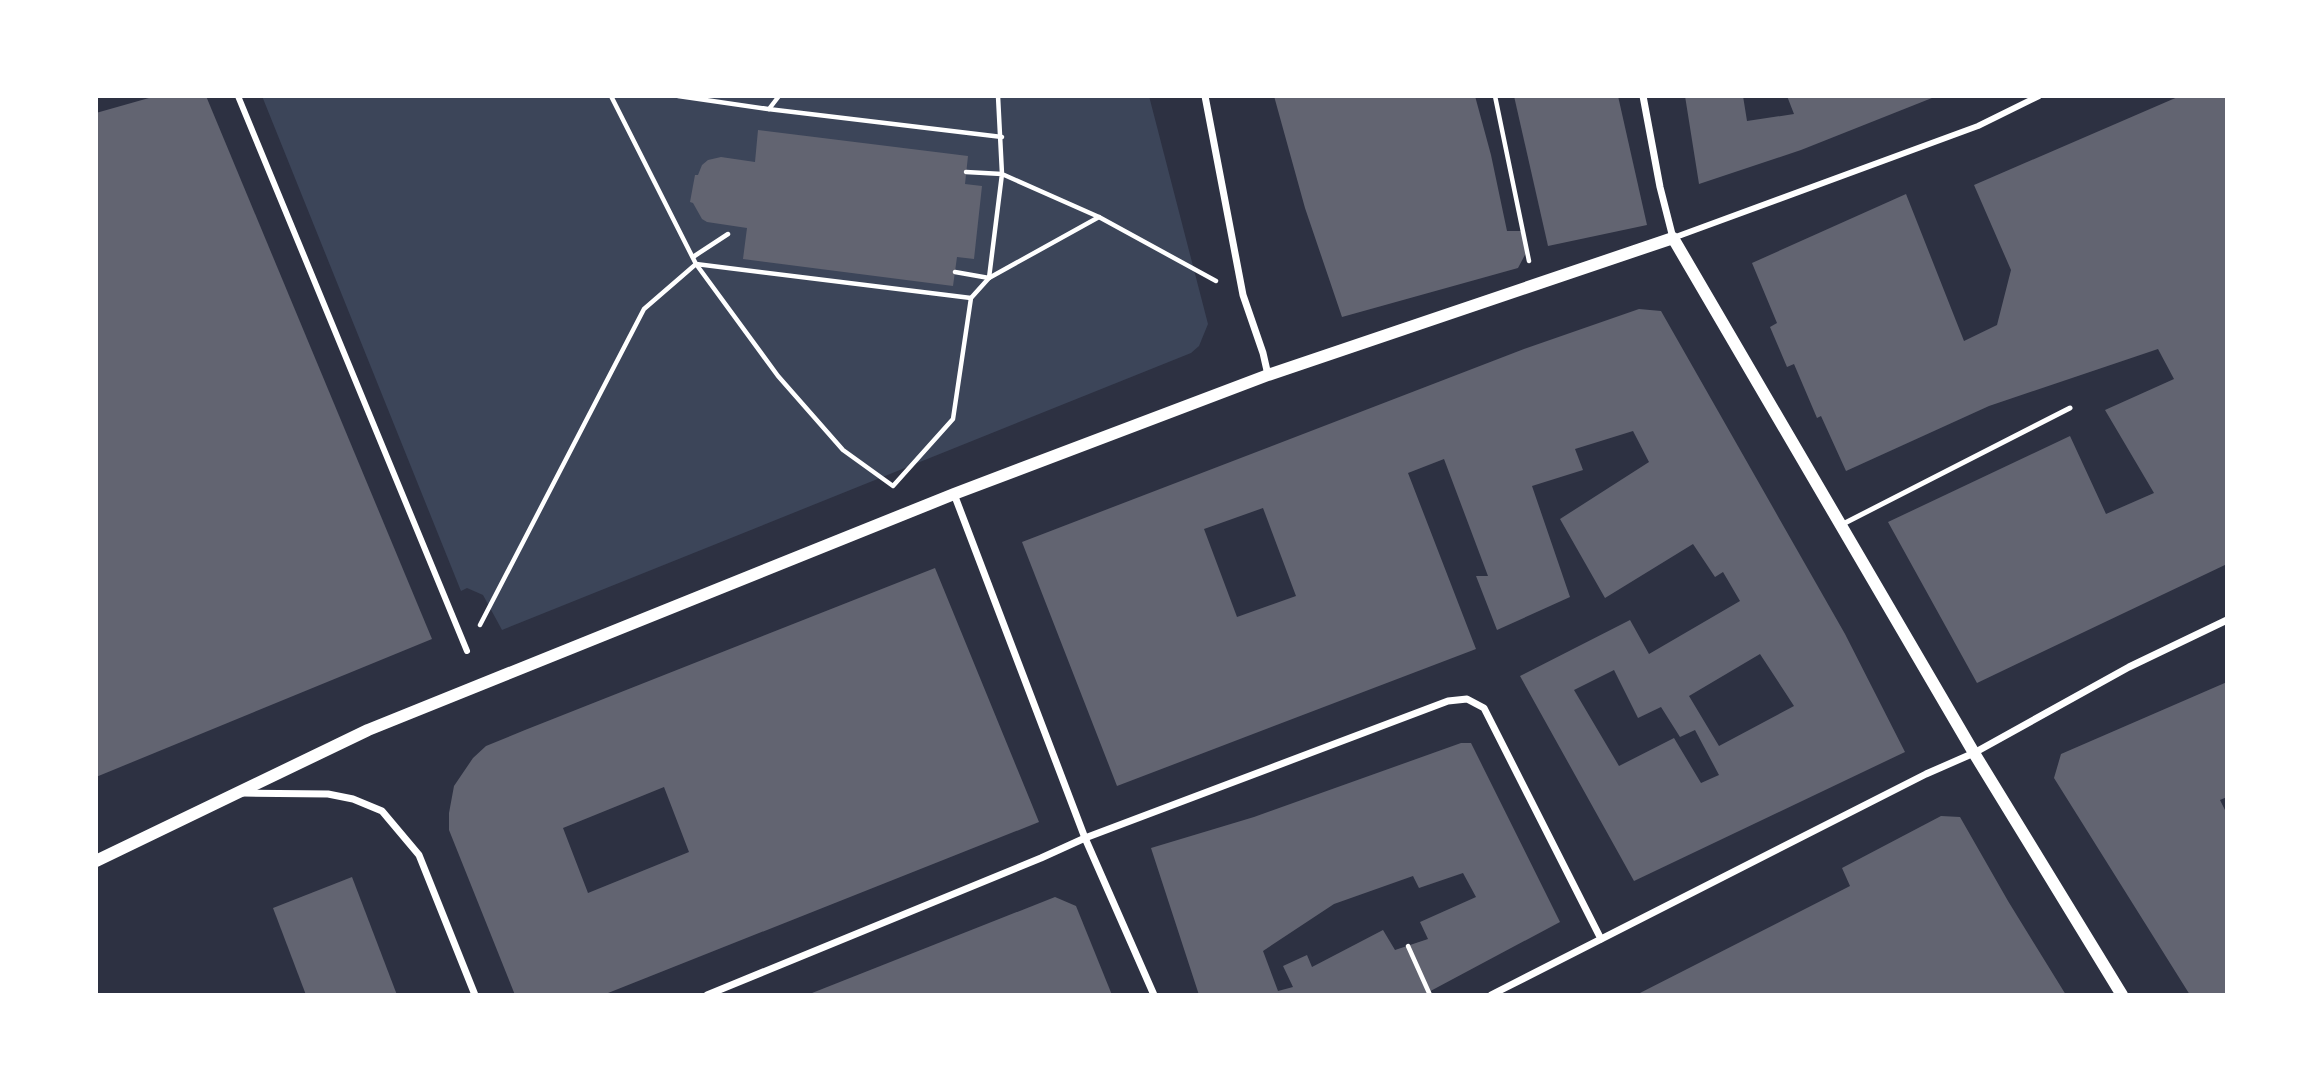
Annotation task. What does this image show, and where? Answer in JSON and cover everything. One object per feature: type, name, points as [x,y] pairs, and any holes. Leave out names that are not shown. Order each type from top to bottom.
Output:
[{"type":"street","points":[[238,96],[467,651]]},
{"type":"street","points":[[1205,96],[1243,295],[1268,375]]},
{"type":"street","points":[[1643,96],[1660,187],[1673,238],[1974,753],[2122,995]]},
{"type":"street","points":[[96,861],[368,730],[954,494],[1268,375],[1673,238],[1978,126],[2039,96]]},
{"type":"street","points":[[954,494],[1085,838],[1154,995]]},
{"type":"street","points":[[1491,995],[1926,774],[1974,753],[2129,667],[2227,620]]},
{"type":"street","points":[[707,995],[1085,838],[1448,701],[1467,699],[1483,708],[1601,939]]},
{"type":"street","points":[[239,793],[328,793],[353,799],[382,811],[419,855],[475,995]]},
{"type":"lane","points":[[1841,525],[2070,408]]},
{"type":"path","points":[[611,96],[696,264],[778,376],[843,450],[893,486],[953,419],[971,298],[989,278],[1099,217]]},
{"type":"path","points":[[678,96],[768,110],[1002,137]]},
{"type":"path","points":[[768,110],[779,96]]},
{"type":"path","points":[[989,278],[1002,174],[998,96]]},
{"type":"path","points":[[1495,96],[1534,285]]},
{"type":"path","points":[[966,172],[1002,174],[1099,217],[1214,280]]},
{"type":"path","points":[[693,257],[728,234]]},
{"type":"path","points":[[467,651],[644,309],[696,264],[971,298]]},
{"type":"path","points":[[955,272],[989,278]]},
{"type":"path","points":[[1408,946],[1430,995]]},
{"type":"shaded area","points":[[262,96],[1149,96],[1208,324],[1199,346],[1191,353],[502,630],[483,595],[467,588],[461,591]]},
{"type":"building","points":[[156,96],[206,96],[432,639],[96,777],[96,113]]},
{"type":"building","points":[[1274,96],[1475,96],[1507,231],[1523,231],[1527,251],[1518,268],[1342,317],[1305,208]]},
{"type":"building","points":[[1514,96],[1618,96],[1647,225],[1548,246]]},
{"type":"building","points":[[1685,96],[1743,96],[1747,121],[1794,114],[1787,96],[1937,96],[1801,150],[1699,184]]},
{"type":"building","points":[[2180,96],[2227,96],[2227,564],[1977,683],[1888,522],[2070,436],[2106,514],[2154,493],[2105,410],[2174,379],[2158,349],[1989,406],[1846,471],[1821,416],[1817,418],[1794,364],[1787,367],[1770,327],[1777,323],[1752,263],[1906,194],[1964,341],[1997,325],[2011,270],[1974,185]]},
{"type":"building","points":[[758,130],[968,156],[965,184],[982,186],[974,259],[957,257],[953,286],[743,259],[747,228],[707,222],[690,202],[695,175],[698,175],[702,165],[708,160],[721,157],[755,162]]},
{"type":"building","points":[[1639,309],[1661,311],[1845,634],[1905,752],[1634,881],[1520,676],[1630,620],[1649,654],[1740,601],[1723,572],[1715,577],[1693,544],[1605,598],[1560,519],[1649,462],[1633,431],[1575,449],[1583,470],[1532,486],[1570,597],[1497,630],[1476,576],[1488,576],[1444,459],[1408,473],[1476,649],[1117,786],[1022,542],[1524,349]],"holes":[[[1263,508],[1296,596],[1237,617],[1204,529]],[[1760,654],[1794,706],[1719,746],[1689,696]],[[1614,670],[1638,718],[1661,707],[1680,737],[1695,730],[1719,775],[1701,783],[1674,738],[1619,766],[1574,690]]]},
{"type":"building","points":[[935,568],[1039,822],[603,995],[515,995],[449,830],[454,786],[473,758],[486,746]],"holes":[[[664,787],[689,852],[588,893],[563,828]]]},
{"type":"building","points":[[2227,682],[2227,797],[2220,800],[2227,814],[2227,995],[2190,995],[2054,778],[2061,754]]},
{"type":"building","points":[[1461,743],[1471,743],[1560,922],[1423,995],[1199,995],[1151,848],[1254,817]],"holes":[[[1463,873],[1476,897],[1420,922],[1428,939],[1395,950],[1383,930],[1312,967],[1307,955],[1283,966],[1293,987],[1278,991],[1263,951],[1334,904],[1413,876],[1419,888]]]},
{"type":"building","points":[[1941,816],[1960,817],[2066,995],[1636,995],[1850,886],[1842,868]]},
{"type":"building","points":[[352,877],[397,995],[306,995],[273,908]]},
{"type":"building","points":[[1055,897],[1076,906],[1112,995],[807,995]]}]
